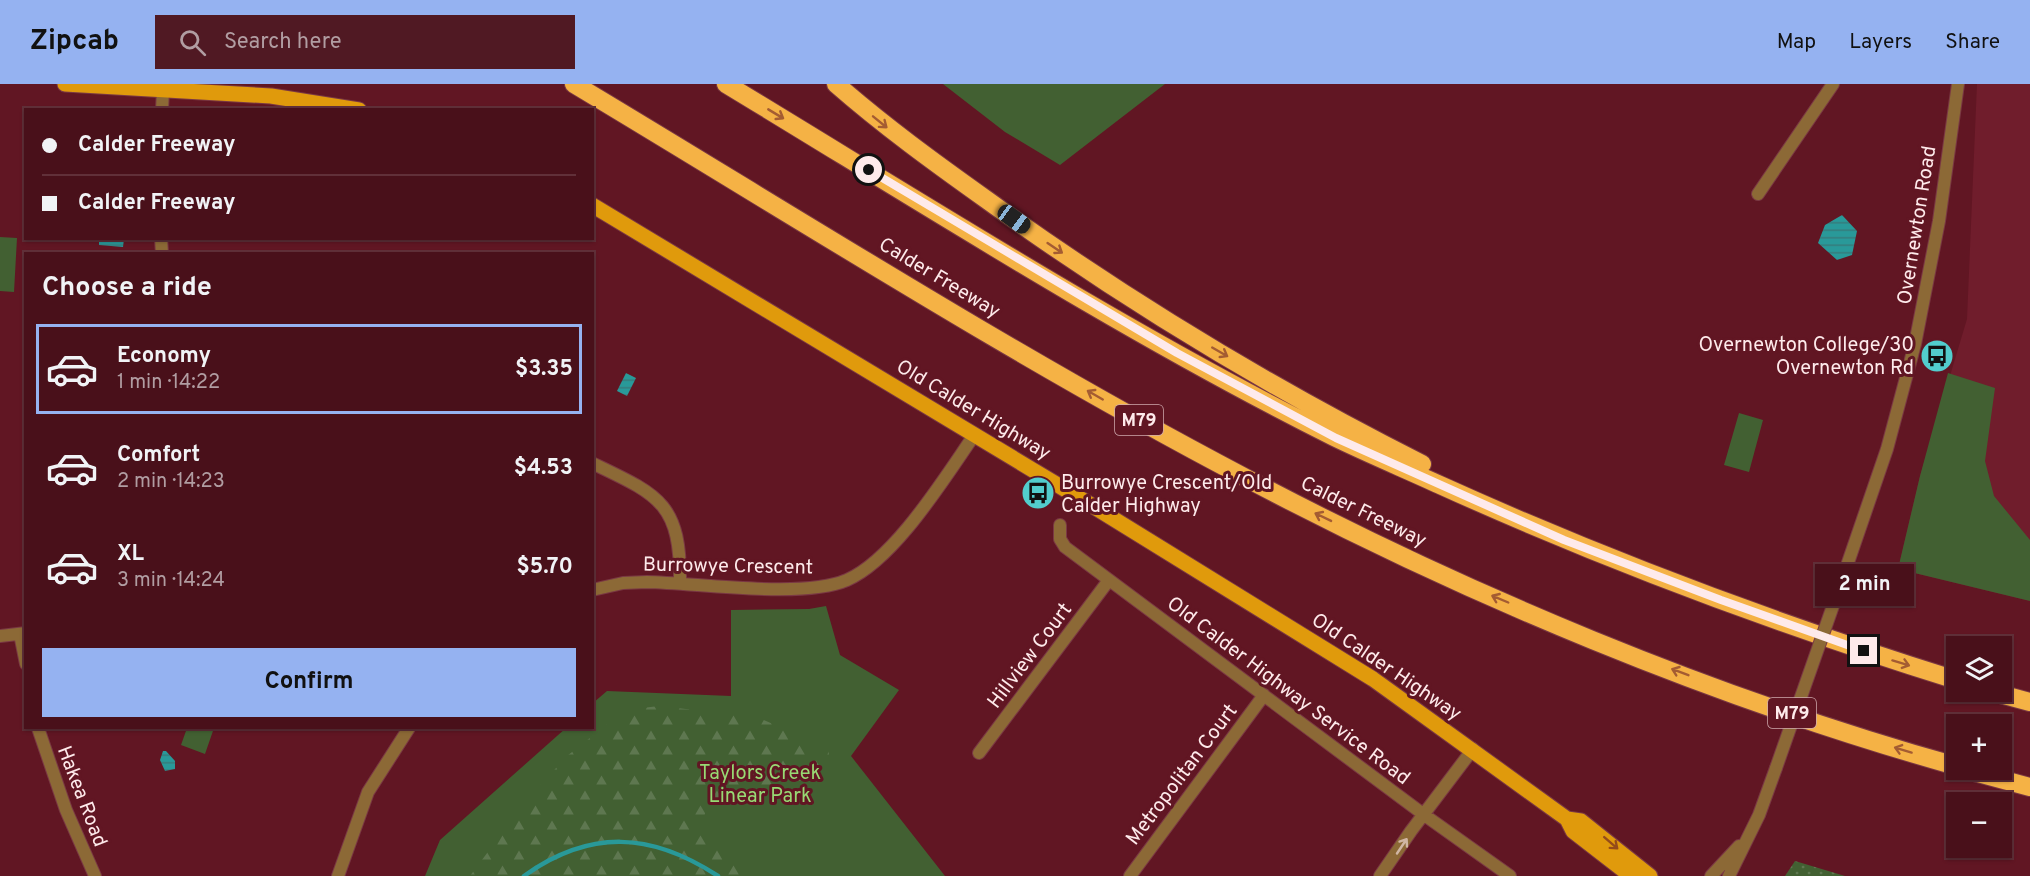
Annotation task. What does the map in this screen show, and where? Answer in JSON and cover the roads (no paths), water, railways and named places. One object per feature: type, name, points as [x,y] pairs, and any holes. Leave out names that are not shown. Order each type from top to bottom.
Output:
[{"type":"highway","name":"Calder Freeway","points":[[574,84],[1099,397],[1304,508],[1470,586],[1630,653],[1799,716],[1946,763]]},
{"type":"highway","points":[[726,84],[1074,294],[1336,438],[1486,506],[1648,573],[1864,651],[1946,677]]},
{"type":"highway","points":[[836,84],[890,130],[1032,232],[1172,323],[1405,456],[1564,536],[1648,573]]},
{"type":"highway","points":[[2012,697],[2030,702]]},
{"type":"highway","points":[[2004,780],[2030,787]]},
{"type":"main road","points":[[65,84],[271,96],[346,108]]},
{"type":"main road","name":"Old Calder Highway","points":[[594,206],[975,434],[1373,679],[1567,819],[1574,831],[1631,876]]},
{"type":"main road","name":"Old Calder Highway","points":[[1567,819],[1581,821],[1650,876]]},
{"type":"street","points":[[1758,194],[1833,84]]},
{"type":"street","name":"Overnewton Road","points":[[1729,876],[1759,814],[1887,449],[1915,344],[1939,221],[1955,88]]},
{"type":"street","points":[[162,108],[163,90]]},
{"type":"street","name":"Burrowye Crescent","points":[[594,590],[622,583],[680,583],[807,589],[847,580],[865,570],[889,549],[975,434]]},
{"type":"street","points":[[594,464],[636,484],[664,505],[677,533],[680,583]]},
{"type":"street","name":"Old Calder Highway Service Road","points":[[1060,525],[1063,544],[1109,580],[1510,876]]},
{"type":"street","name":"Hillview Court","points":[[979,753],[1109,580]]},
{"type":"street","points":[[0,636],[23,634]]},
{"type":"street","name":"Metropolitan Court","points":[[1130,876],[1264,695]]},
{"type":"street","name":"Hakea Road","points":[[38,729],[66,810],[95,876]]},
{"type":"street","points":[[338,876],[368,792],[408,729]]},
{"type":"street","points":[[1380,876],[1423,814],[1473,749]]},
{"type":"street","name":"Overnewton Road","points":[[1711,876],[1748,836]]},
{"type":"water","points":[[1842,215],[1857,231],[1852,255],[1837,260],[1818,243],[1825,225]]},
{"type":"water","points":[[99,240],[124,240],[123,247],[99,245]]},
{"type":"water","points":[[626,373],[636,378],[627,396],[617,391]]},
{"type":"water","points":[[163,751],[166,751],[175,761],[175,769],[165,771],[160,760]]},
{"type":"waterway","points":[[524,876],[573,850],[597,844],[621,842],[645,844],[669,851],[693,861],[718,876]]},
{"type":"place","name":"Overnewton College/30 Overnewton Rd","points":[[1937,356]]},
{"type":"place","name":"Burrowye Crescent/Old Calder Highway","points":[[1038,493]]},
{"type":"park label","name":"Taylors Creek Linear Park","points":[[760,784]]}]
